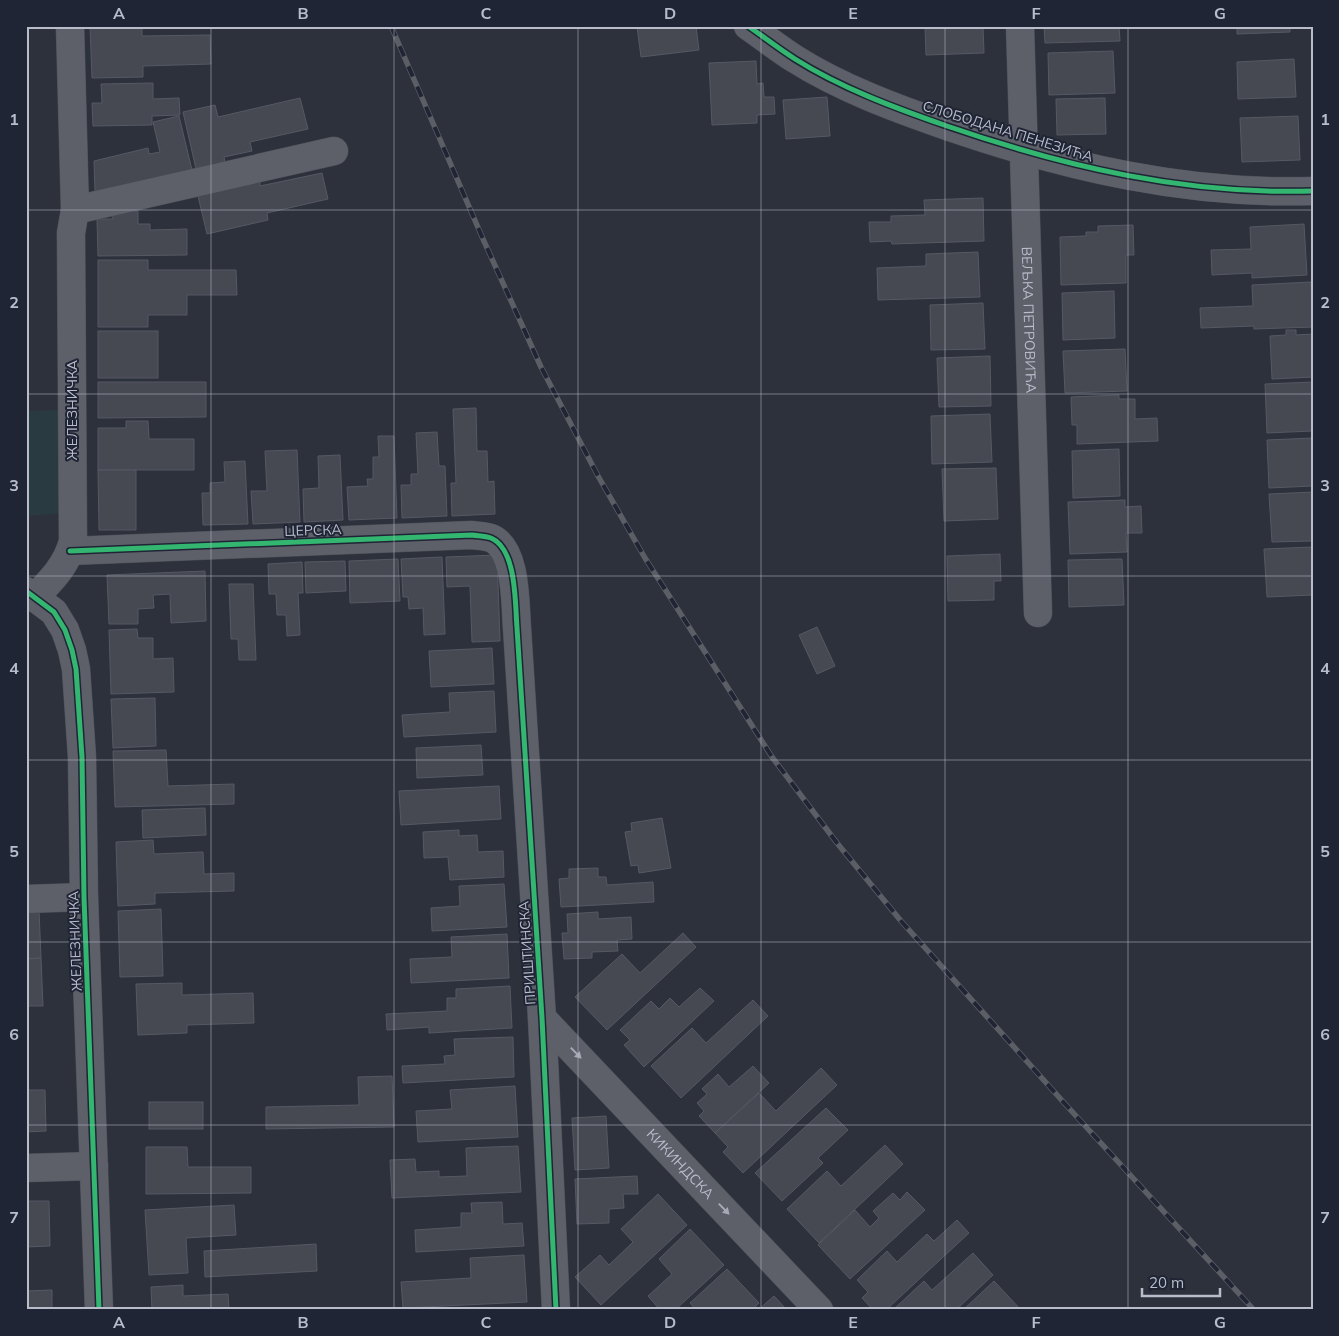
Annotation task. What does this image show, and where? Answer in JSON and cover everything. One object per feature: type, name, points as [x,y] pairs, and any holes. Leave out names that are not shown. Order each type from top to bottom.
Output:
[{"type":"street","name":"ЖЕЛЕЗНИЧКА","points":[[70,26],[75,210],[71,233],[73,541],[60,571],[30,595],[54,612],[65,630],[76,669],[82,757],[84,897],[99,1310]]},
{"type":"street","name":"СЛОБОДАНА ПЕНЕЗИЋА","points":[[748,26],[795,59],[852,89],[928,119],[1024,151],[1100,171],[1190,186],[1238,190],[1313,191]]},
{"type":"street","name":"ВЕЉКА ПЕТРОВИЋА","points":[[1020,26],[1038,613]]},
{"type":"street","points":[[75,210],[334,151]]},
{"type":"street","name":"ЦЕРСКА","points":[[70,551],[472,535],[492,538],[504,548],[511,566],[514,595]]},
{"type":"street","name":"ПРИШТИНСКА","points":[[514,595],[542,1018],[556,1310]]},
{"type":"street","points":[[26,899],[84,897]]},
{"type":"street","name":"КИКИНДСКА","points":[[542,1018],[819,1310]]},
{"type":"street","points":[[26,1168],[94,1166]]},
{"type":"shaded area","points":[[58,410],[65,513],[26,516],[26,411]]},
{"type":"building","points":[[90,26],[142,26],[142,36],[210,35],[211,64],[143,66],[143,77],[92,78]]},
{"type":"building","points":[[637,26],[696,26],[699,50],[641,57]]},
{"type":"building","points":[[925,26],[983,26],[984,53],[926,55]]},
{"type":"building","points":[[1044,26],[1119,26],[1120,41],[1045,43]]},
{"type":"building","points":[[1237,26],[1290,26],[1290,32],[1237,34]]},
{"type":"building","points":[[1113,51],[1115,93],[1049,95],[1048,53]]},
{"type":"building","points":[[1294,59],[1296,97],[1238,99],[1237,62]]},
{"type":"building","points":[[756,61],[757,84],[763,83],[764,97],[774,97],[775,114],[757,115],[757,123],[712,125],[709,63]]},
{"type":"building","points":[[153,83],[153,99],[179,98],[180,115],[152,116],[152,125],[93,126],[92,103],[102,103],[101,84]]},
{"type":"building","points":[[827,97],[830,136],[786,139],[783,100]]},
{"type":"building","points":[[300,98],[308,129],[250,142],[252,151],[224,157],[225,163],[196,169],[183,112],[215,105],[218,117]]},
{"type":"building","points":[[1105,98],[1106,134],[1057,135],[1056,99]]},
{"type":"building","points":[[179,116],[192,170],[95,192],[94,161],[148,148],[149,154],[160,152],[153,122]]},
{"type":"building","points":[[1298,116],[1300,160],[1242,162],[1240,118]]},
{"type":"building","points":[[322,173],[328,199],[267,213],[268,220],[207,234],[198,196],[260,181],[260,186]]},
{"type":"building","points":[[983,198],[984,241],[892,244],[891,241],[870,242],[869,222],[891,222],[891,216],[925,215],[924,200]]},
{"type":"building","points":[[112,211],[138,211],[138,224],[150,224],[150,230],[187,229],[187,255],[98,256],[97,219],[113,219]]},
{"type":"building","points":[[1304,224],[1307,275],[1252,278],[1252,273],[1212,275],[1211,250],[1251,249],[1250,227]]},
{"type":"building","points":[[1133,225],[1134,255],[1126,255],[1126,283],[1061,285],[1060,237],[1086,236],[1086,232],[1098,232],[1098,226]]},
{"type":"building","points":[[978,252],[980,297],[878,300],[877,268],[926,266],[926,254]]},
{"type":"building","points":[[98,260],[148,260],[148,270],[236,270],[237,295],[187,295],[187,315],[148,315],[148,327],[98,327]]},
{"type":"building","points":[[1311,282],[1313,327],[1254,329],[1254,326],[1201,328],[1200,308],[1253,306],[1252,285]]},
{"type":"building","points":[[1114,291],[1115,338],[1063,340],[1062,293]]},
{"type":"building","points":[[983,303],[985,349],[931,350],[930,305]]},
{"type":"building","points":[[1286,330],[1296,330],[1296,335],[1313,334],[1313,377],[1272,379],[1270,336],[1286,335]]},
{"type":"building","points":[[98,331],[158,331],[158,378],[98,378]]},
{"type":"building","points":[[1125,349],[1127,391],[1065,393],[1063,351]]},
{"type":"building","points":[[990,356],[991,406],[939,407],[937,358]]},
{"type":"building","points":[[98,382],[206,382],[206,417],[98,418]]},
{"type":"building","points":[[1313,382],[1313,431],[1267,433],[1265,384]]},
{"type":"building","points":[[1119,395],[1119,399],[1135,399],[1135,419],[1157,418],[1158,441],[1077,444],[1077,425],[1072,425],[1071,397]]},
{"type":"building","points":[[476,408],[477,451],[487,451],[488,482],[494,481],[495,514],[452,516],[451,483],[456,483],[453,409]]},
{"type":"building","points":[[990,414],[992,462],[932,464],[931,416]]},
{"type":"building","points":[[126,421],[148,421],[149,439],[194,439],[194,470],[98,470],[98,428],[126,428]]},
{"type":"building","points":[[437,432],[439,466],[445,466],[447,516],[402,518],[401,485],[411,485],[411,474],[418,474],[416,433]]},
{"type":"building","points":[[378,436],[394,436],[397,518],[349,520],[347,487],[368,486],[367,479],[373,479],[373,457],[379,457]]},
{"type":"building","points":[[1313,438],[1313,486],[1269,488],[1267,440]]},
{"type":"building","points":[[1119,449],[1120,496],[1073,498],[1072,451]]},
{"type":"building","points":[[297,450],[300,522],[253,524],[251,491],[267,491],[265,451]]},
{"type":"building","points":[[340,455],[343,520],[304,522],[303,489],[319,488],[318,456]]},
{"type":"building","points":[[245,461],[248,524],[203,525],[202,493],[210,493],[210,483],[225,482],[224,462]]},
{"type":"building","points":[[996,468],[998,519],[944,521],[942,469]]},
{"type":"building","points":[[98,470],[136,470],[136,530],[99,530]]},
{"type":"building","points":[[1313,492],[1313,541],[1272,542],[1269,494]]},
{"type":"building","points":[[1125,500],[1125,507],[1141,506],[1142,533],[1126,533],[1127,552],[1070,554],[1068,502]]},
{"type":"building","points":[[1313,547],[1313,595],[1267,597],[1264,549]]},
{"type":"building","points":[[1000,554],[1001,581],[994,581],[994,600],[948,601],[947,556]]},
{"type":"building","points":[[497,555],[500,641],[472,642],[470,586],[447,587],[446,557]]},
{"type":"building","points":[[442,557],[445,634],[424,635],[423,608],[409,609],[408,597],[403,597],[401,559]]},
{"type":"building","points":[[398,559],[400,601],[350,603],[349,561]]},
{"type":"building","points":[[1122,559],[1124,605],[1069,607],[1068,560]]},
{"type":"building","points":[[345,561],[346,591],[306,593],[305,562]]},
{"type":"building","points":[[302,562],[303,593],[298,593],[300,635],[287,636],[286,615],[277,615],[276,594],[269,594],[268,564]]},
{"type":"building","points":[[205,571],[206,621],[171,623],[170,594],[153,595],[154,608],[138,609],[138,624],[109,624],[107,575]]},
{"type":"building","points":[[229,584],[253,584],[256,660],[239,660],[238,639],[231,639]]},
{"type":"building","points":[[817,627],[835,666],[817,674],[799,635]]},
{"type":"building","points":[[137,629],[138,638],[153,638],[153,659],[173,658],[174,692],[111,694],[109,630]]},
{"type":"building","points":[[492,648],[494,684],[431,687],[429,651]]},
{"type":"building","points":[[494,691],[496,732],[404,737],[402,715],[450,712],[449,693]]},
{"type":"building","points":[[155,698],[156,746],[113,748],[111,699]]},
{"type":"building","points":[[481,745],[483,775],[417,778],[416,748]]},
{"type":"building","points":[[166,750],[168,786],[234,784],[234,804],[115,807],[113,751]]},
{"type":"building","points":[[499,786],[501,819],[401,825],[399,791]]},
{"type":"building","points":[[205,808],[206,835],[143,838],[142,810]]},
{"type":"building","points":[[662,818],[671,868],[639,873],[638,865],[631,866],[625,832],[632,831],[631,823]]},
{"type":"building","points":[[459,830],[459,836],[477,835],[478,852],[503,851],[504,877],[450,880],[448,857],[424,858],[423,832]]},
{"type":"building","points":[[153,840],[154,854],[203,852],[204,874],[234,873],[234,891],[155,893],[155,904],[118,906],[116,842]]},
{"type":"building","points":[[598,868],[598,877],[606,877],[607,885],[653,882],[654,902],[561,907],[559,879],[569,878],[569,869]]},
{"type":"building","points":[[504,884],[507,927],[432,931],[431,908],[460,906],[459,886]]},
{"type":"building","points":[[161,909],[163,976],[120,977],[118,911]]},
{"type":"building","points":[[39,910],[41,958],[26,959],[26,911]]},
{"type":"building","points":[[598,912],[598,919],[631,917],[632,939],[617,940],[618,951],[592,952],[592,958],[564,959],[562,933],[568,933],[567,914]]},
{"type":"building","points":[[683,933],[696,947],[607,1030],[575,997],[622,954],[640,973]]},
{"type":"building","points":[[507,934],[509,978],[411,983],[410,959],[452,957],[451,937]]},
{"type":"building","points":[[41,958],[43,1006],[26,1006],[26,959]]},
{"type":"building","points":[[182,983],[182,995],[253,993],[254,1023],[187,1025],[187,1033],[138,1035],[136,984]]},
{"type":"building","points":[[510,986],[512,1028],[429,1033],[429,1027],[387,1030],[386,1014],[447,1011],[447,998],[456,998],[456,989]]},
{"type":"building","points":[[700,988],[714,1001],[644,1067],[624,1045],[630,1040],[620,1030],[651,1001],[659,1009],[670,998],[679,1007]]},
{"type":"building","points":[[753,1000],[768,1016],[681,1098],[651,1066],[692,1028],[706,1043]]},
{"type":"building","points":[[513,1037],[514,1077],[403,1083],[402,1066],[445,1064],[444,1056],[455,1055],[454,1039]]},
{"type":"building","points":[[753,1066],[769,1083],[715,1133],[699,1116],[704,1111],[697,1103],[707,1094],[702,1089],[718,1074],[729,1087]]},
{"type":"building","points":[[821,1068],[837,1085],[743,1173],[723,1152],[728,1147],[715,1133],[759,1093],[776,1111]]},
{"type":"building","points":[[392,1076],[394,1127],[266,1129],[266,1107],[359,1105],[358,1077]]},
{"type":"building","points":[[515,1086],[518,1137],[418,1142],[416,1111],[452,1109],[450,1090]]},
{"type":"building","points":[[26,1090],[45,1090],[46,1131],[26,1132]]},
{"type":"building","points":[[149,1102],[203,1102],[203,1129],[149,1129]]},
{"type":"building","points":[[826,1108],[848,1130],[818,1158],[823,1163],[782,1201],[755,1173]]},
{"type":"building","points":[[606,1116],[609,1168],[575,1170],[572,1118]]},
{"type":"building","points":[[885,1145],[903,1164],[819,1243],[787,1209],[827,1171],[841,1186]]},
{"type":"building","points":[[518,1146],[521,1192],[392,1198],[390,1160],[415,1159],[416,1172],[439,1171],[439,1177],[467,1176],[466,1148]]},
{"type":"building","points":[[146,1147],[187,1147],[188,1167],[251,1167],[251,1193],[146,1194]]},
{"type":"building","points":[[637,1176],[638,1194],[623,1194],[624,1208],[609,1209],[609,1223],[577,1224],[575,1179]]},
{"type":"building","points":[[907,1192],[925,1210],[850,1279],[818,1245],[855,1210],[870,1227],[879,1218],[873,1211],[893,1193],[900,1200]]},
{"type":"building","points":[[658,1194],[687,1225],[601,1305],[575,1277],[600,1255],[609,1265],[633,1242],[621,1229]]},
{"type":"building","points":[[26,1201],[49,1201],[50,1246],[26,1247]]},
{"type":"building","points":[[502,1202],[503,1224],[522,1223],[524,1246],[416,1252],[415,1230],[461,1227],[461,1213],[472,1213],[471,1203]]},
{"type":"building","points":[[234,1205],[236,1235],[186,1238],[188,1273],[149,1275],[145,1210]]},
{"type":"building","points":[[957,1220],[969,1233],[886,1310],[873,1310],[862,1298],[868,1292],[857,1280],[887,1251],[897,1262],[927,1234],[934,1241]]},
{"type":"building","points":[[690,1229],[724,1265],[675,1310],[660,1310],[648,1296],[672,1274],[659,1259]]},
{"type":"building","points":[[316,1244],[317,1271],[205,1277],[204,1251]]},
{"type":"building","points":[[973,1253],[993,1275],[956,1310],[893,1310],[924,1281],[932,1290]]},
{"type":"building","points":[[524,1255],[527,1302],[403,1308],[401,1282],[471,1278],[470,1258]]},
{"type":"building","points":[[727,1269],[759,1303],[752,1310],[696,1310],[690,1303]]},
{"type":"building","points":[[994,1281],[1021,1310],[963,1310]]},
{"type":"building","points":[[183,1285],[183,1296],[228,1294],[229,1310],[152,1310],[151,1287]]},
{"type":"building","points":[[52,1290],[52,1310],[26,1310],[26,1291]]},
{"type":"building","points":[[774,1296],[787,1310],[758,1310]]},
{"type":"railway","points":[[391,26],[483,239],[541,367],[598,476],[645,558],[772,757],[837,843],[901,921],[1254,1310]]},
{"type":"cycle path","points":[[748,26],[795,59],[850,88],[888,105],[992,141],[1082,166],[1173,183],[1266,191],[1313,191]]},
{"type":"cycle path","points":[[70,551],[472,535],[491,538],[500,544],[506,553],[513,578],[516,605],[542,1018],[556,1310]]},
{"type":"cycle path","points":[[26,591],[54,612],[65,630],[76,669],[82,757],[84,897],[99,1310]]}]
